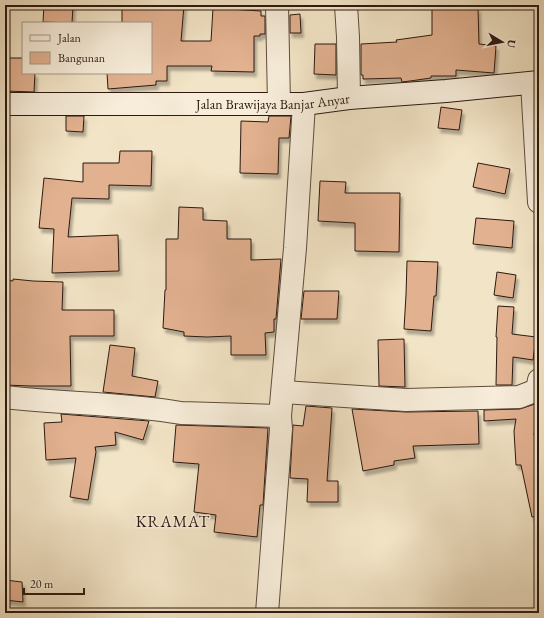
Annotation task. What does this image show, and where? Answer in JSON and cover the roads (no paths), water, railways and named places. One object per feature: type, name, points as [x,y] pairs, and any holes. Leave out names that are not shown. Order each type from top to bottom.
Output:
[{"type":"street","points":[[278,5],[279,104]]},
{"type":"street","points":[[346,5],[349,98]]},
{"type":"street","points":[[535,82],[539,202]]},
{"type":"street","name":"Jalan Brawijaya Banjar Anyar","points":[[5,104],[304,104],[349,98],[446,92],[535,82]]},
{"type":"street","points":[[267,613],[281,429],[280,416],[295,248],[304,104]]},
{"type":"street","points":[[283,392],[406,400],[518,397],[537,390],[539,380]]},
{"type":"street","points":[[5,397],[165,410],[181,413],[280,416]]},
{"type":"district","name":"KRAMAT","points":[[173,521]]}]
